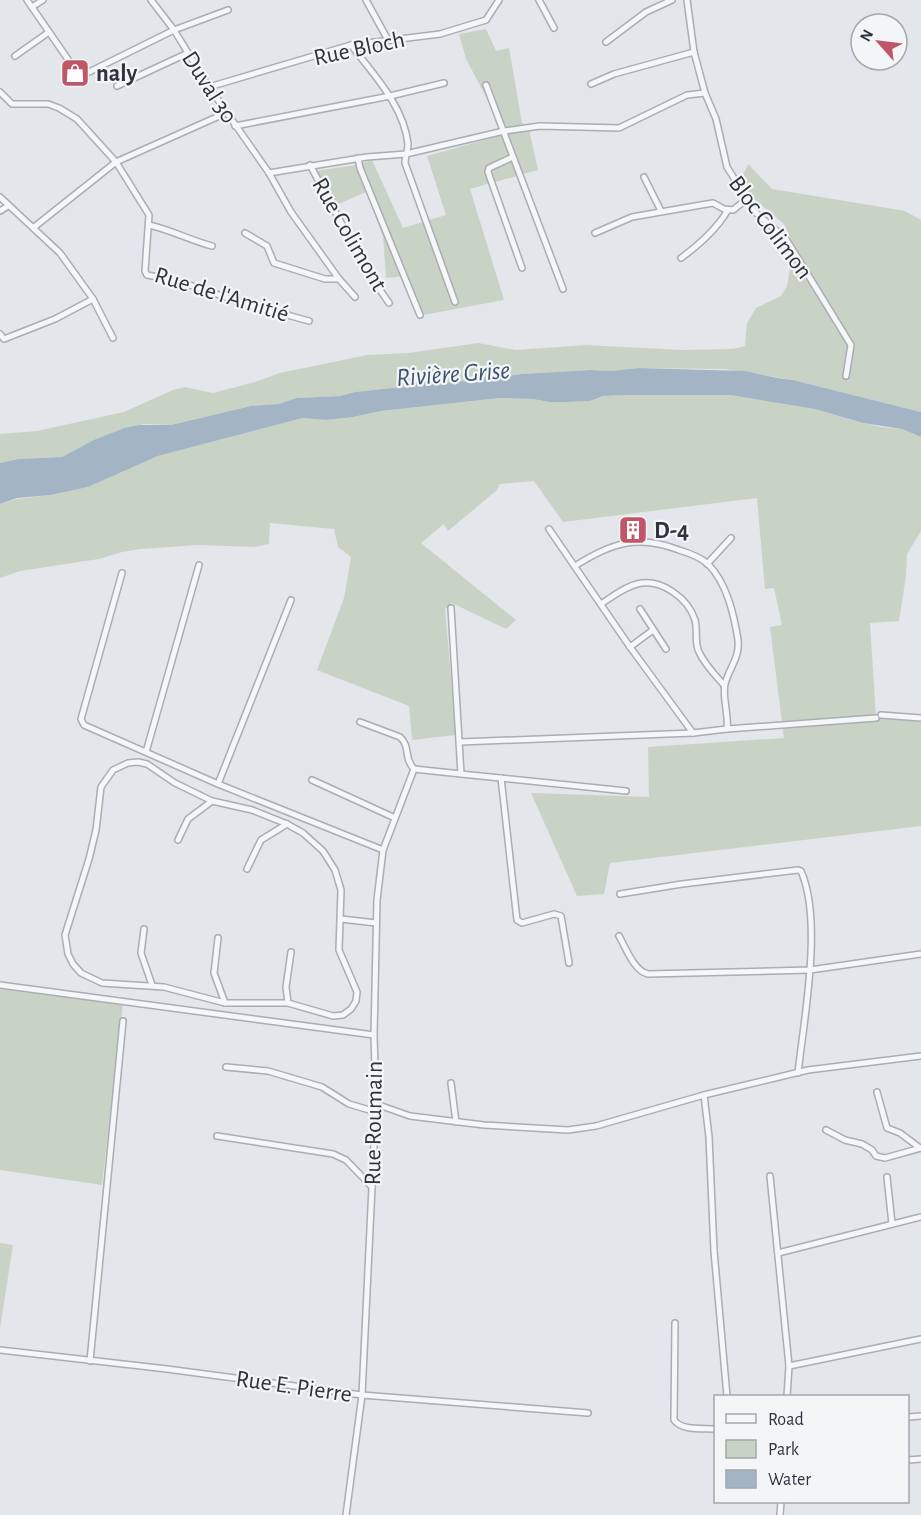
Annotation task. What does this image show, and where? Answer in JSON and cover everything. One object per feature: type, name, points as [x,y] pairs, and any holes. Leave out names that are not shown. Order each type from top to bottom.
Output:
[{"type":"street","points":[[27,0],[76,71],[83,75],[174,30],[228,10]]},
{"type":"street","points":[[32,7],[43,0]]},
{"type":"street","name":"Duval 30","points":[[152,0],[174,30],[226,113],[269,173],[291,212],[339,279],[355,297]]},
{"type":"street","points":[[366,0],[388,40]]},
{"type":"street","name":"Rue Bloch","points":[[209,87],[351,45],[440,34],[486,20],[498,0]]},
{"type":"street","points":[[539,0],[554,28]]},
{"type":"street","points":[[606,42],[646,12],[672,0]]},
{"type":"street","name":"Bloc Colimon","points":[[687,0],[694,52],[705,93],[716,119],[727,167],[754,212],[786,239],[851,345],[846,376]]},
{"type":"street","points":[[15,56],[49,32]]},
{"type":"street","points":[[351,45],[390,96],[400,115],[407,141],[405,163],[454,302]]},
{"type":"street","points":[[591,84],[614,74],[694,52]]},
{"type":"street","points":[[117,86],[188,53]]},
{"type":"street","points":[[235,126],[390,96],[444,83]]},
{"type":"street","points":[[486,85],[563,289]]},
{"type":"street","name":"Rue de l'Amitié","points":[[0,92],[12,104],[48,104],[77,119],[116,162],[148,212],[145,271],[147,275],[176,280],[237,302],[309,321]]},
{"type":"street","points":[[269,173],[358,158],[406,154],[504,131],[540,126],[619,128],[687,95],[705,93]]},
{"type":"street","points":[[33,228],[116,162],[226,113]]},
{"type":"street","points":[[513,157],[489,168],[488,172],[522,268]]},
{"type":"street","points":[[358,158],[360,168],[420,315]]},
{"type":"street","name":"Rue Colimont","points":[[310,165],[367,271],[389,303]]},
{"type":"street","points":[[644,177],[661,212]]},
{"type":"street","points":[[0,197],[60,253],[93,299],[113,338]]},
{"type":"street","points":[[595,233],[632,217],[708,204],[728,210],[736,208],[747,199]]},
{"type":"street","points":[[0,212],[8,206]]},
{"type":"street","points":[[681,258],[720,223],[728,210]]},
{"type":"street","points":[[149,225],[176,231],[191,240],[212,246]]},
{"type":"street","points":[[245,233],[267,246],[274,264],[325,279],[339,279]]},
{"type":"street","points":[[1,338],[55,319],[93,299]]},
{"type":"street","points":[[549,528],[630,647],[693,733]]},
{"type":"street","points":[[708,564],[731,538]]},
{"type":"street","points":[[575,566],[600,550],[632,542],[673,548],[708,564],[725,590],[738,639],[737,658],[724,685],[728,729]]},
{"type":"street","points":[[146,752],[199,565]]},
{"type":"street","points":[[122,573],[81,718],[84,725],[218,784],[383,850]]},
{"type":"street","points":[[601,604],[626,588],[639,583],[654,584],[678,595],[687,604],[695,621],[698,652],[712,673],[724,685]]},
{"type":"street","points":[[218,784],[291,600]]},
{"type":"street","points":[[451,608],[462,774]]},
{"type":"street","points":[[640,609],[666,649]]},
{"type":"street","points":[[630,647],[653,630]]},
{"type":"street","points":[[460,742],[693,733],[878,716],[921,718]]},
{"type":"street","points":[[360,722],[400,737],[404,741],[408,761],[414,769],[626,791]]},
{"type":"street","points":[[128,763],[147,764],[176,783],[213,801],[252,810],[287,824],[313,841],[332,865],[339,880],[341,919],[339,950],[357,992],[356,1001],[343,1015],[333,1016],[288,1003],[225,1003],[152,985],[112,984],[90,979],[73,964],[66,945],[68,923],[96,830],[100,787],[112,770],[128,763]]},
{"type":"street","points":[[374,1035],[376,923],[383,850],[414,769]]},
{"type":"street","points":[[501,778],[517,920],[522,923],[554,914],[561,916],[568,963]]},
{"type":"street","points":[[312,780],[395,818]]},
{"type":"street","points":[[178,840],[188,819],[213,801]]},
{"type":"street","points":[[247,870],[261,840],[287,824]]},
{"type":"street","points":[[620,894],[798,870],[802,873],[812,918],[810,970],[798,1073]]},
{"type":"street","points":[[341,919],[376,923]]},
{"type":"street","points":[[144,929],[142,960],[152,985]]},
{"type":"street","points":[[619,936],[639,969],[644,973],[810,970],[921,954]]},
{"type":"street","points":[[218,938],[214,974],[225,1003]]},
{"type":"street","points":[[288,1003],[286,987],[291,952]]},
{"type":"street","name":"Rue Roumain","points":[[0,985],[374,1035],[376,1112],[362,1395],[346,1515]]},
{"type":"street","points":[[90,1361],[123,1022]]},
{"type":"street","points":[[376,1104],[410,1116],[540,1130],[568,1130],[596,1126],[704,1095],[798,1073],[921,1056]]},
{"type":"street","points":[[226,1067],[268,1071],[328,1090],[349,1104],[376,1112]]},
{"type":"street","points":[[451,1083],[456,1122]]},
{"type":"street","points":[[877,1092],[887,1128],[900,1133],[920,1148]]},
{"type":"street","points":[[704,1095],[709,1137],[714,1251],[728,1395]]},
{"type":"street","points":[[826,1130],[845,1140],[862,1144],[876,1156],[885,1158],[920,1148]]},
{"type":"street","points":[[217,1136],[333,1154],[346,1160],[372,1187]]},
{"type":"street","points":[[770,1176],[789,1366],[788,1395]]},
{"type":"street","points":[[886,1178],[892,1224]]},
{"type":"street","points":[[778,1253],[921,1217]]},
{"type":"street","points":[[675,1323],[674,1420],[676,1424],[683,1427],[714,1429]]},
{"type":"street","points":[[789,1366],[921,1339]]},
{"type":"street","name":"Rue E. Pierre","points":[[0,1350],[362,1395],[588,1413]]},
{"type":"green space","points":[[486,29],[496,51],[509,48],[522,123],[529,129],[538,170],[470,189],[504,300],[423,315],[407,276],[386,278],[383,236],[366,192],[332,207],[315,171],[356,165],[372,160],[403,228],[446,215],[427,156],[506,134],[466,59],[459,34]]},
{"type":"green space","points":[[748,164],[772,189],[905,211],[921,220],[921,412],[793,380],[724,369],[590,370],[522,374],[446,383],[425,381],[410,386],[355,392],[340,396],[297,398],[278,404],[251,406],[171,425],[144,424],[118,430],[62,457],[18,459],[0,463],[0,434],[37,431],[124,412],[185,387],[213,393],[280,373],[367,355],[408,353],[478,343],[516,350],[586,345],[681,350],[733,349],[745,346],[747,323],[756,308],[781,296],[787,286],[794,246],[784,224],[748,194],[742,177]]},
{"type":"green space","points":[[737,395],[815,409],[880,427],[902,429],[921,437],[921,531],[907,554],[899,621],[870,623],[876,718],[921,722],[921,826],[610,863],[604,894],[577,896],[531,793],[649,797],[648,747],[784,738],[770,627],[782,625],[774,588],[765,589],[757,498],[563,522],[534,481],[500,484],[497,490],[448,531],[444,524],[421,543],[516,620],[506,629],[452,603],[445,609],[456,735],[412,740],[409,706],[317,670],[344,598],[351,557],[338,547],[334,529],[270,523],[269,544],[254,547],[198,545],[141,549],[99,559],[20,571],[0,578],[0,504],[88,487],[158,456],[303,418],[326,420],[381,411],[500,398],[566,402],[590,401],[603,396]]},
{"type":"green space","points":[[0,989],[123,1003],[102,1185],[0,1170]]},
{"type":"green space","points":[[0,1243],[13,1245],[0,1328]]},
{"type":"water","points":[[638,368],[745,371],[793,380],[921,412],[921,437],[902,429],[863,423],[815,409],[731,395],[603,396],[590,401],[566,402],[500,398],[381,411],[326,420],[303,418],[158,456],[88,487],[51,495],[17,498],[0,504],[0,463],[18,459],[62,457],[94,440],[124,428],[139,425],[171,425],[251,406],[278,404],[297,398],[340,396],[355,392],[410,386],[425,381],[446,383],[522,374]]},
{"type":"place","name":"naly","points":[[75,73]]},
{"type":"place","name":"D-4","points":[[633,530]]},
{"type":"water label","name":"Rivière Grise","points":[[453,373]]}]
